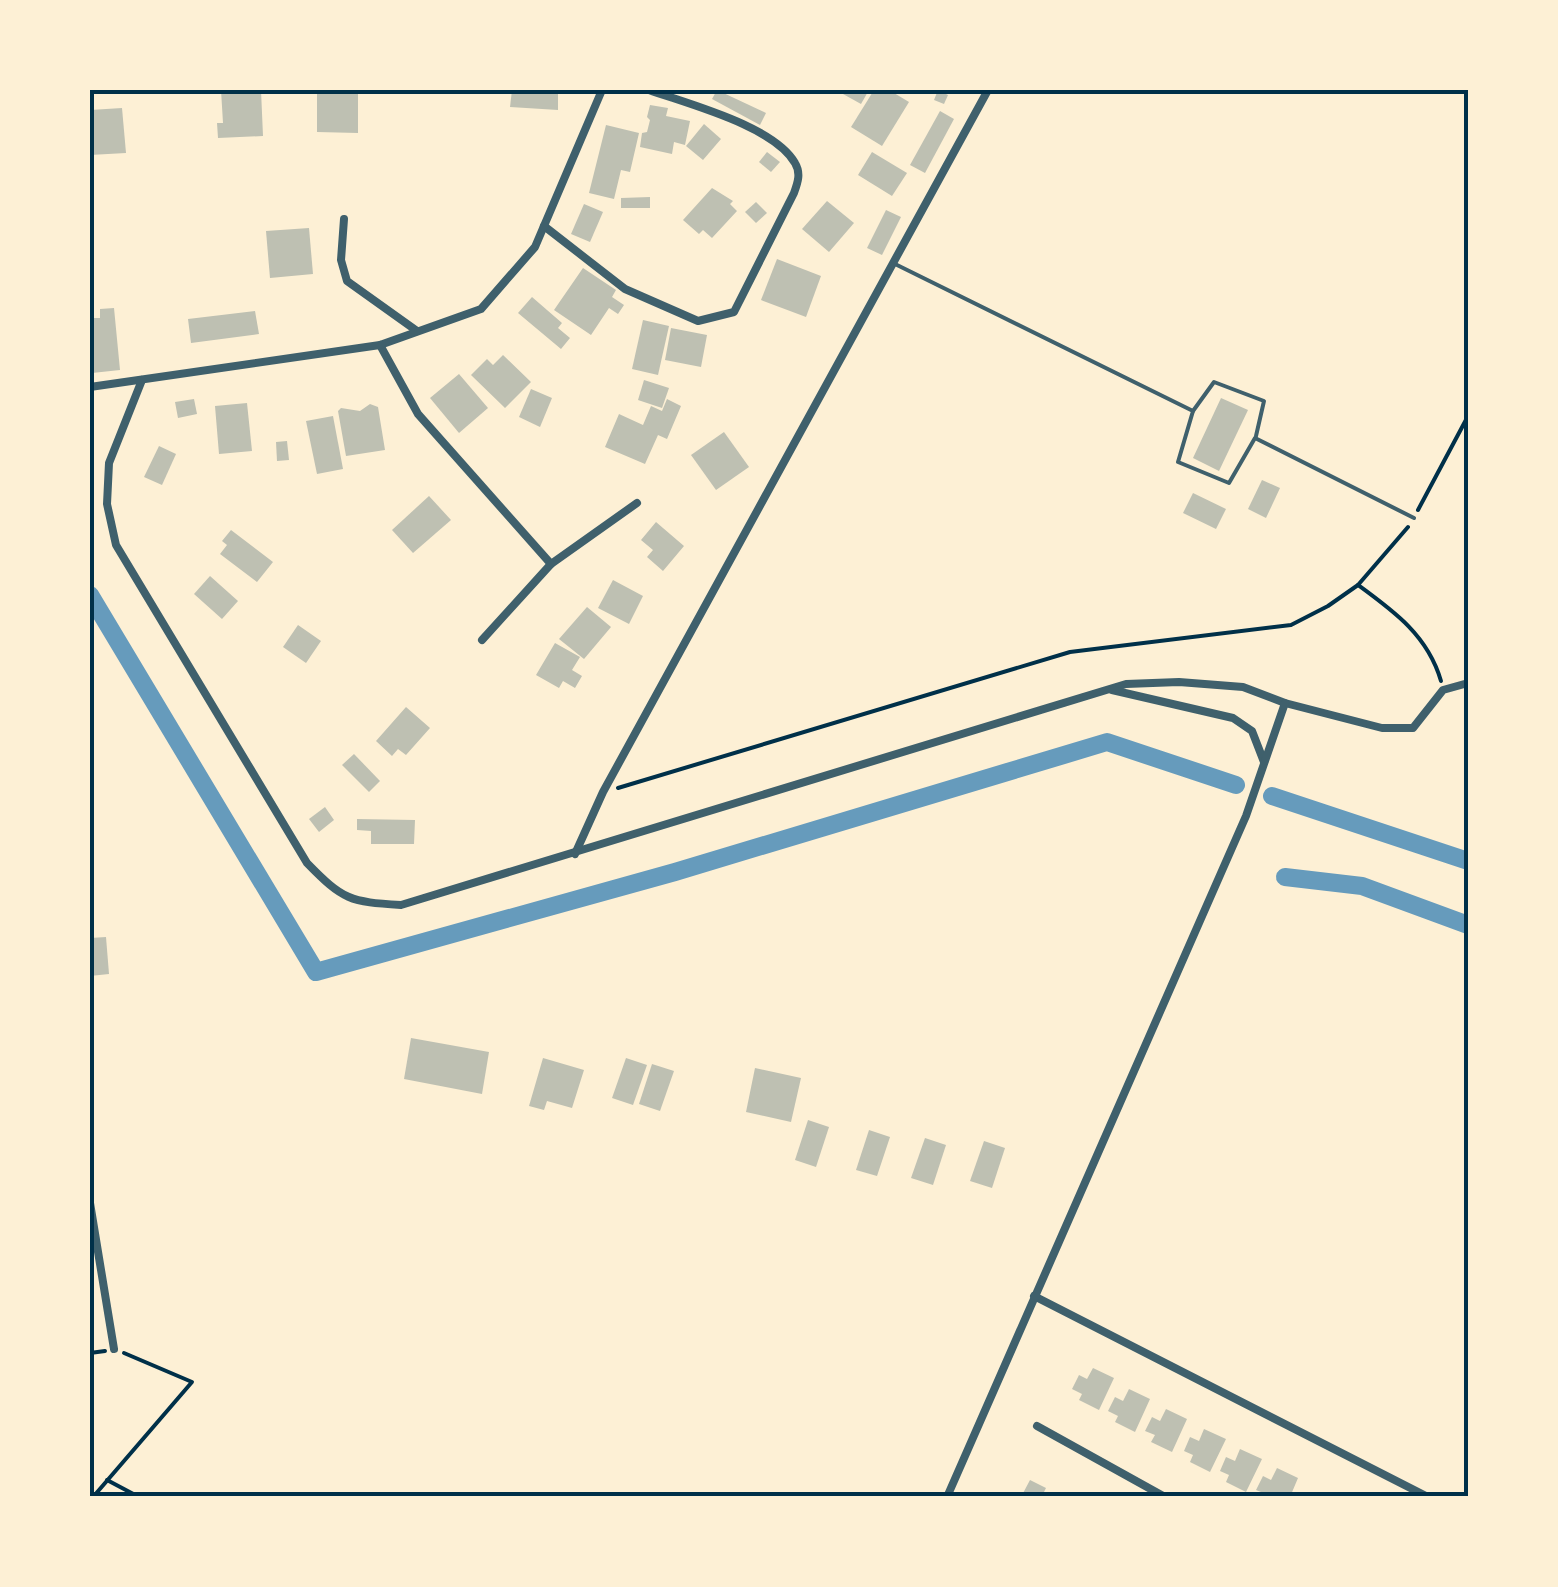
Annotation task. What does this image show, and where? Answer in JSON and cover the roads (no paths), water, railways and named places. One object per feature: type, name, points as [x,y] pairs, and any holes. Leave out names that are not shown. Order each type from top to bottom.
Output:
[{"type":"street","points":[[90,387],[380,345],[481,309],[535,248],[602,90]]},
{"type":"street","points":[[544,226],[625,289],[643,298],[698,322],[734,312],[794,193],[799,177],[795,162],[746,124],[649,90]]},
{"type":"street","points":[[575,854],[604,792],[988,90]]},
{"type":"street","points":[[344,220],[341,260],[347,281],[417,331]]},
{"type":"street","points":[[380,345],[418,414],[551,564]]},
{"type":"street","points":[[142,380],[109,462],[107,504],[116,545],[307,863],[328,885],[354,902],[400,904],[1126,684],[1179,682],[1244,688],[1382,728],[1413,728],[1444,690],[1468,682]]},
{"type":"street","points":[[482,640],[551,564],[637,502]]},
{"type":"street","points":[[1112,690],[1233,718],[1252,731],[1264,762]]},
{"type":"street","points":[[947,1497],[1246,816],[1285,703]]},
{"type":"street","points":[[90,1202],[114,1350]]},
{"type":"street","points":[[1034,1296],[1428,1497]]},
{"type":"street","points":[[1037,1426],[1165,1497]]},
{"type":"lane","points":[[891,262],[1194,411]]},
{"type":"lane","points":[[1214,382],[1264,401],[1255,438],[1229,483],[1178,462],[1194,411],[1214,382]]},
{"type":"lane","points":[[1255,438],[1414,518]]},
{"type":"waterway","points":[[90,595],[316,972],[675,872],[1107,742],[1236,785]]},
{"type":"waterway","points":[[1272,796],[1468,861]]},
{"type":"waterway","points":[[1285,877],[1362,886],[1468,925]]}]
